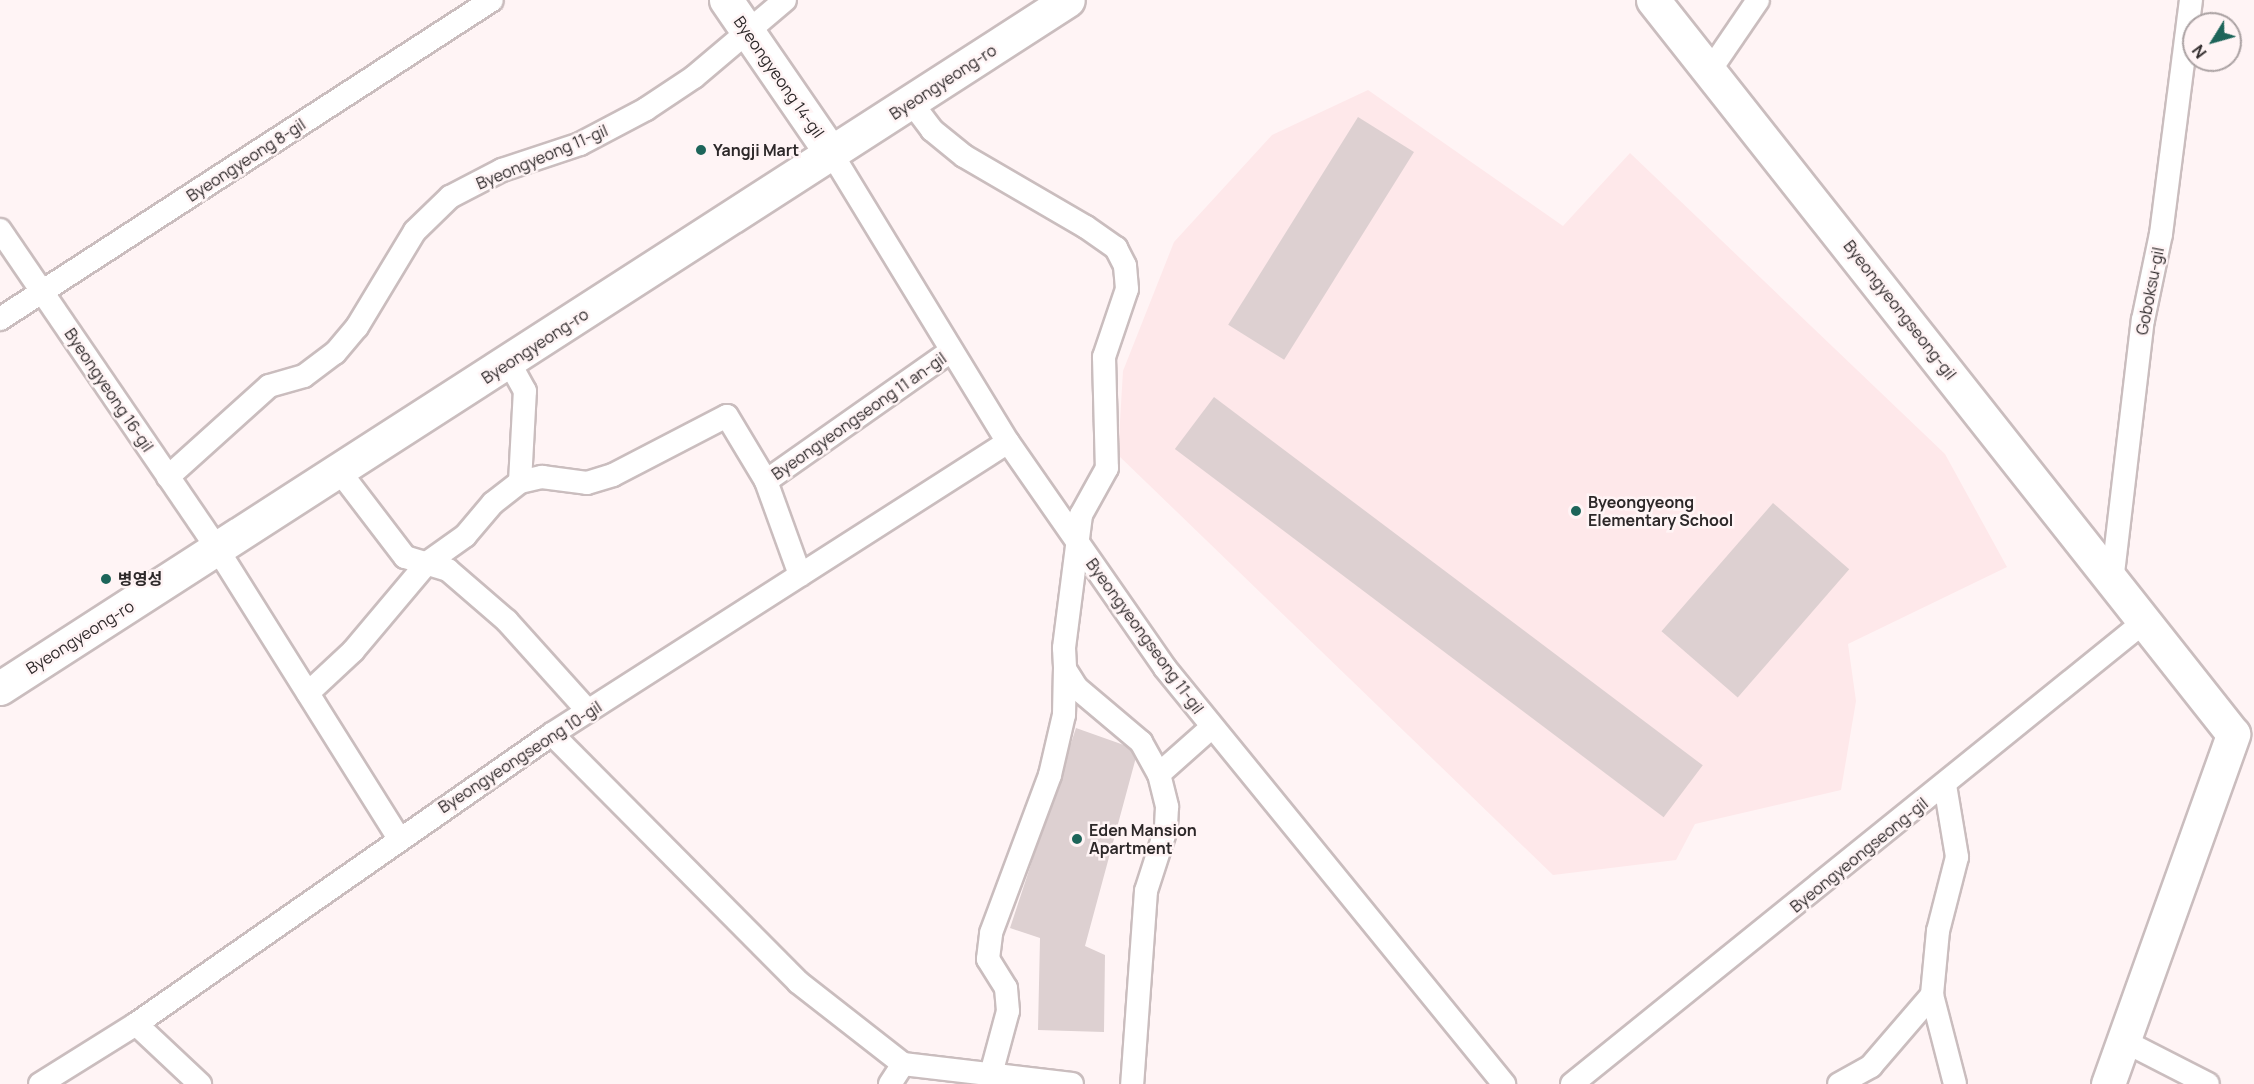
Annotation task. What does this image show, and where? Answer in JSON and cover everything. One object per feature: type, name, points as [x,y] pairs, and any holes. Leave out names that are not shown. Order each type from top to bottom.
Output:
[{"type":"street","name":"Byeongyeong 14-gil","points":[[726,0],[832,154]]},
{"type":"street","name":"Byeongyeong-ro","points":[[2,688],[340,472],[1068,0]]},
{"type":"street","name":"Byeongyeongseong-gil","points":[[1653,0],[1711,69],[2144,622],[2244,726],[2108,1084]]},
{"type":"lane","name":"Byeongyeong 8-gil","points":[[0,319],[492,0]]},
{"type":"lane","name":"Byeongyeong 11-gil","points":[[168,477],[269,386],[304,376],[335,353],[357,327],[415,231],[450,197],[502,170],[580,144],[646,109],[694,77],[746,29],[784,0]]},
{"type":"lane","points":[[1711,69],[1758,0]]},
{"type":"lane","name":"Goboksu-gil","points":[[2112,582],[2143,320],[2163,223],[2191,0]]},
{"type":"lane","points":[[911,102],[932,129],[964,156],[1086,226],[1116,248],[1125,266],[1127,289],[1104,357],[1107,468],[1081,515],[1075,539],[1065,669],[1064,715],[1050,775],[991,933],[988,959],[1006,988],[1008,1011],[991,1074]]},
{"type":"lane","name":"Byeongyeongseong 11-gil","points":[[832,154],[1008,442],[1075,539],[1212,727],[1504,1084]]},
{"type":"lane","name":"Byeongyeong 16-gil","points":[[0,230],[218,550],[398,837]]},
{"type":"lane","name":"Byeongyeongseong 11 an-gil","points":[[766,481],[951,351]]},
{"type":"lane","points":[[308,693],[353,651],[427,563],[465,536],[493,503],[520,482],[525,391],[509,362]]},
{"type":"lane","name":"Byeongyeongseong 11 an-gil","points":[[520,482],[542,477],[587,483],[613,475],[726,416],[766,481],[800,575]]},
{"type":"lane","name":"Byeongyeongseong 10-gil","points":[[40,1084],[136,1024],[398,837],[552,734],[1008,442]]},
{"type":"lane","points":[[340,472],[405,557],[448,570],[507,621],[588,711]]},
{"type":"lane","name":"Byeongyeongseong-gil","points":[[1572,1084],[2144,622]]},
{"type":"lane","points":[[1065,669],[1077,688],[1141,742],[1159,774],[1166,830],[1146,891],[1132,1084]]},
{"type":"lane","points":[[1159,774],[1212,727]]},
{"type":"lane","points":[[552,734],[798,982],[903,1064],[1072,1084]]},
{"type":"lane","points":[[1945,785],[1957,857],[1938,931],[1932,995],[1955,1084]]},
{"type":"lane","points":[[1839,1084],[1871,1066],[1932,995]]},
{"type":"lane","points":[[136,1024],[200,1084]]},
{"type":"lane","points":[[2124,1041],[2208,1084]]},
{"type":"lane","points":[[890,1084],[903,1064]]},
{"type":"shaded area","name":"Byeongyeong Elementary School","points":[[1368,90],[1563,226],[1630,153],[1945,454],[2007,567],[1848,644],[1856,701],[1841,790],[1695,824],[1676,860],[1553,875],[1118,455],[1123,371],[1174,242],[1272,135]]},
{"type":"building","points":[[1358,117],[1414,152],[1284,360],[1228,325]]},
{"type":"building","points":[[1214,397],[1703,765],[1664,817],[1175,449]]},
{"type":"building","points":[[1773,503],[1849,569],[1738,698],[1661,631]]},
{"type":"building","name":"Eden Mansion Apartment","points":[[1076,728],[1138,750],[1085,946],[1105,955],[1104,1032],[1038,1030],[1040,938],[1010,928]]},
{"type":"place","name":"Yangji Mart","points":[[701,150]]},
{"type":"place","name":"Byeongyeong Elementary School","points":[[1576,511]]},
{"type":"place","name":"병영성","points":[[106,579]]},
{"type":"place","name":"Eden Mansion Apartment","points":[[1077,839]]}]
